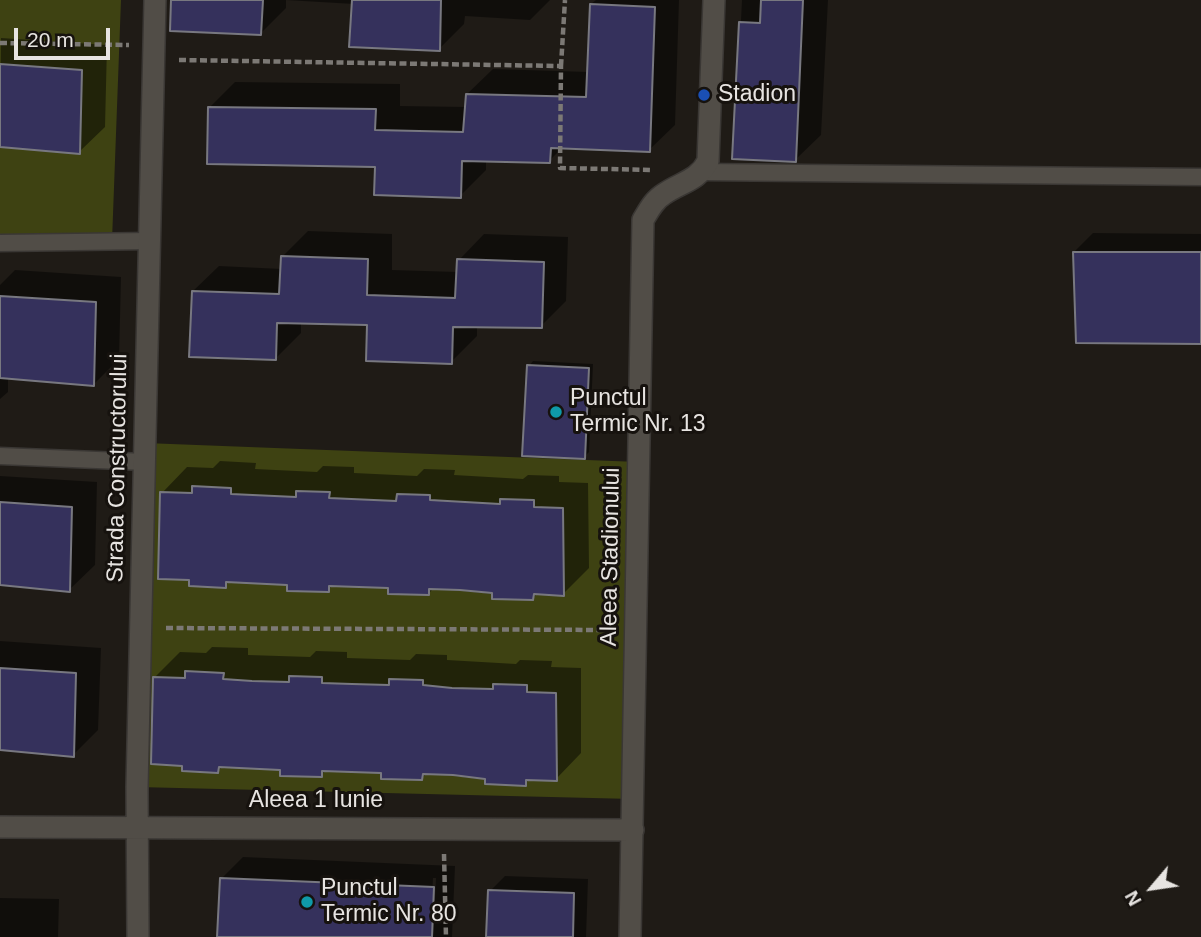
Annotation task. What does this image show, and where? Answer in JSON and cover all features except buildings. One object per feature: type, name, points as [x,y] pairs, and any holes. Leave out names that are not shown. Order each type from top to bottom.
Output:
[{"type":"street","name":"Strada Constructorului","points":[[138,937],[137,826],[155,0]]},
{"type":"street","points":[[703,172],[710,150],[714,0]]},
{"type":"street","name":"Aleea Stadionului","points":[[630,937],[643,220],[663,194],[703,172]]},
{"type":"street","name":"Aleea 1 Iunie","points":[[0,827],[633,830]]},
{"type":"lane","points":[[703,172],[1201,177]]},
{"type":"lane","points":[[0,243],[149,241]]},
{"type":"lane","points":[[0,456],[145,462]]},
{"type":"path","points":[[565,0],[560,168],[703,172]]},
{"type":"path","points":[[0,43],[154,52],[561,66]]},
{"type":"path","points":[[141,628],[636,630]]},
{"type":"path","points":[[443,828],[446,937]]},
{"type":"green space","points":[[0,0],[121,0],[112,241],[0,243]]},
{"type":"green space","points":[[145,443],[639,462],[633,799],[137,787]]},
{"type":"place","name":"Stadion","points":[[704,95]]},
{"type":"place","name":"Punctul Termic Nr. 13","points":[[556,412]]},
{"type":"place","name":"Punctul Termic Nr. 80","points":[[307,902]]}]
